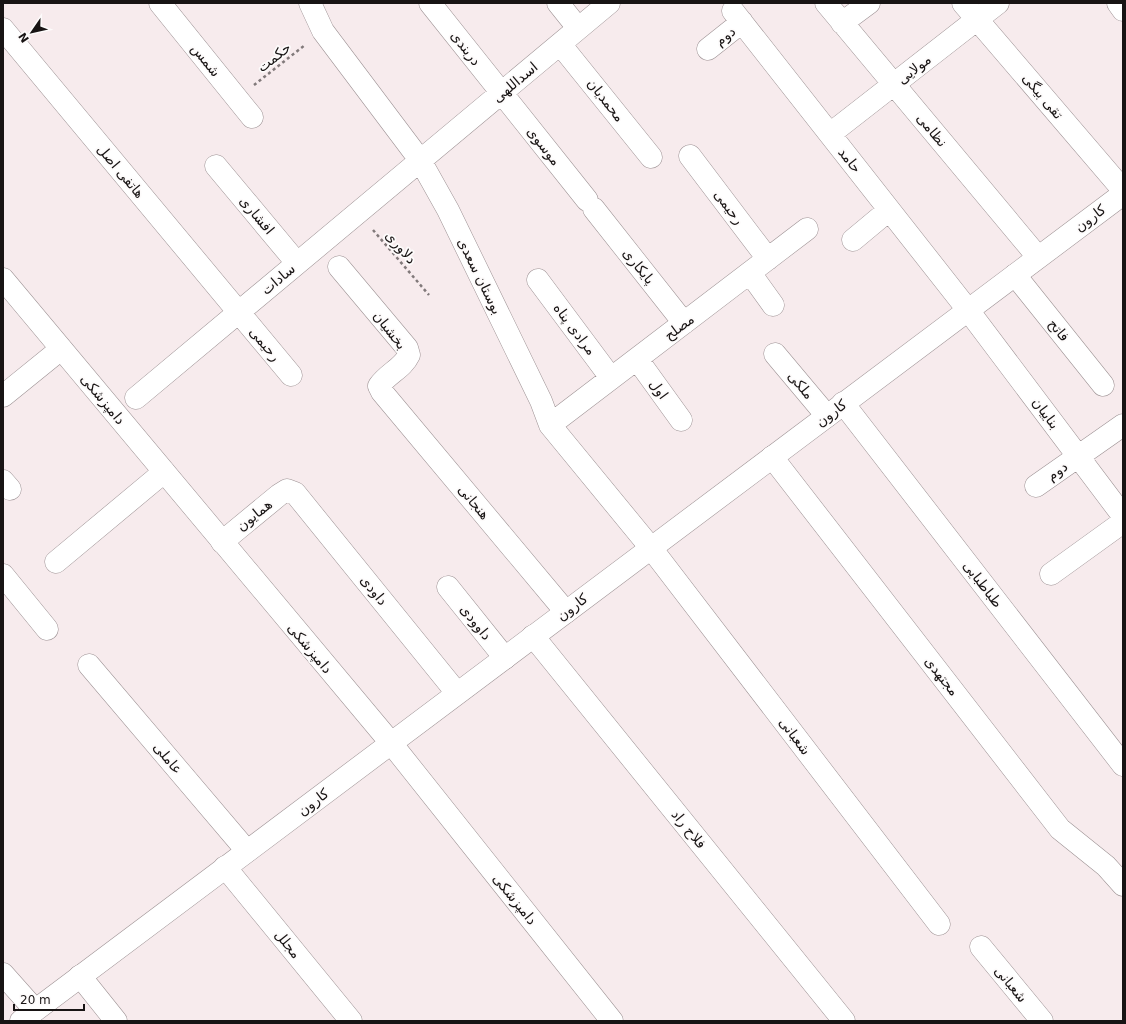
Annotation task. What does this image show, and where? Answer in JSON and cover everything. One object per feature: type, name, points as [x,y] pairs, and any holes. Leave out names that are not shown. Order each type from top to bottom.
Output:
[{"type":"street","name":"شمس","points":[[160,3],[252,118]]},
{"type":"street","name":"بوستان سعدی","points":[[310,3],[323,31],[420,160],[448,210],[541,401],[550,425],[651,548]]},
{"type":"street","name":"دربندی","points":[[430,3],[502,93]]},
{"type":"street","points":[[558,3],[578,28]]},
{"type":"street","name":"اسداللهی","points":[[420,160],[609,3]]},
{"type":"street","name":"نظامی","points":[[826,3],[1038,257]]},
{"type":"street","points":[[842,23],[869,3]]},
{"type":"street","name":"مولایی","points":[[830,134],[893,85],[970,11],[998,3]]},
{"type":"street","points":[[1118,3],[1123,10]]},
{"type":"street","name":"تقی بیگی","points":[[970,11],[1123,190]]},
{"type":"street","name":"دوم","points":[[708,49],[737,17]]},
{"type":"street","name":"حامد","points":[[737,17],[968,310]]},
{"type":"street","name":"هاتفی اصل","points":[[3,29],[239,312]]},
{"type":"street","name":"محمدیان","points":[[560,44],[651,157]]},
{"type":"street","name":"موسوی","points":[[502,93],[590,205]]},
{"type":"street","name":"رحیمی","points":[[690,156],[768,259]]},
{"type":"street","name":"سادات","points":[[125,406],[420,160]]},
{"type":"street","name":"افشاری","points":[[216,166],[297,263]]},
{"type":"street","name":"کارون","points":[[28,1016],[1123,194]]},
{"type":"street","name":"پایکاری","points":[[590,205],[684,323]]},
{"type":"street","points":[[854,240],[889,210]]},
{"type":"street","name":"مصلح","points":[[550,425],[807,229]]},
{"type":"street","name":"بخشیان","points":[[339,267],[407,348],[409,355],[406,360],[384,379],[379,386],[382,392]]},
{"type":"street","points":[[750,273],[774,305]]},
{"type":"street","name":"فاتح","points":[[1015,275],[1103,385]]},
{"type":"street","name":"دامپزشکی","points":[[3,279],[61,349],[125,406],[164,472],[391,743],[612,1021]]},
{"type":"street","name":"مرادی پناه","points":[[538,280],[611,378]]},
{"type":"street","name":"بناییان","points":[[968,310],[1123,516]]},
{"type":"street","name":"رحیمی","points":[[239,312],[291,375]]},
{"type":"street","points":[[3,396],[61,349]]},
{"type":"street","name":"ملکی","points":[[775,354],[835,410]]},
{"type":"street","name":"اول","points":[[637,359],[681,420]]},
{"type":"street","name":"هنجانی","points":[[382,392],[566,612]]},
{"type":"street","name":"طباطبایی","points":[[835,410],[1123,765]]},
{"type":"street","name":"دوم","points":[[1036,486],[1123,425]]},
{"type":"street","name":"مجتهدی","points":[[772,457],[1060,829],[1106,866],[1123,885]]},
{"type":"street","points":[[56,562],[164,472]]},
{"type":"street","name":"همایون","points":[[222,542],[287,490]]},
{"type":"street","name":"داودی","points":[[287,490],[295,493],[457,693]]},
{"type":"street","points":[[1051,574],[1123,522]]},
{"type":"street","name":"شعبانی","points":[[651,548],[939,924]]},
{"type":"street","points":[[3,575],[47,629]]},
{"type":"street","name":"داوودی","points":[[448,587],[505,658]]},
{"type":"street","name":"فلاح راد","points":[[534,636],[844,1021]]},
{"type":"street","name":"عاملی","points":[[89,665],[247,851]]},
{"type":"street","name":"مجلل","points":[[225,868],[351,1021]]},
{"type":"street","name":"شعبانی","points":[[981,947],[1042,1021]]},
{"type":"street","points":[[3,974],[28,1016]]},
{"type":"street","points":[[80,976],[116,1021]]},
{"type":"path","name":"حکمت","points":[[237,99],[323,31]]},
{"type":"path","name":"دلاوری","points":[[358,212],[429,295]]}]
